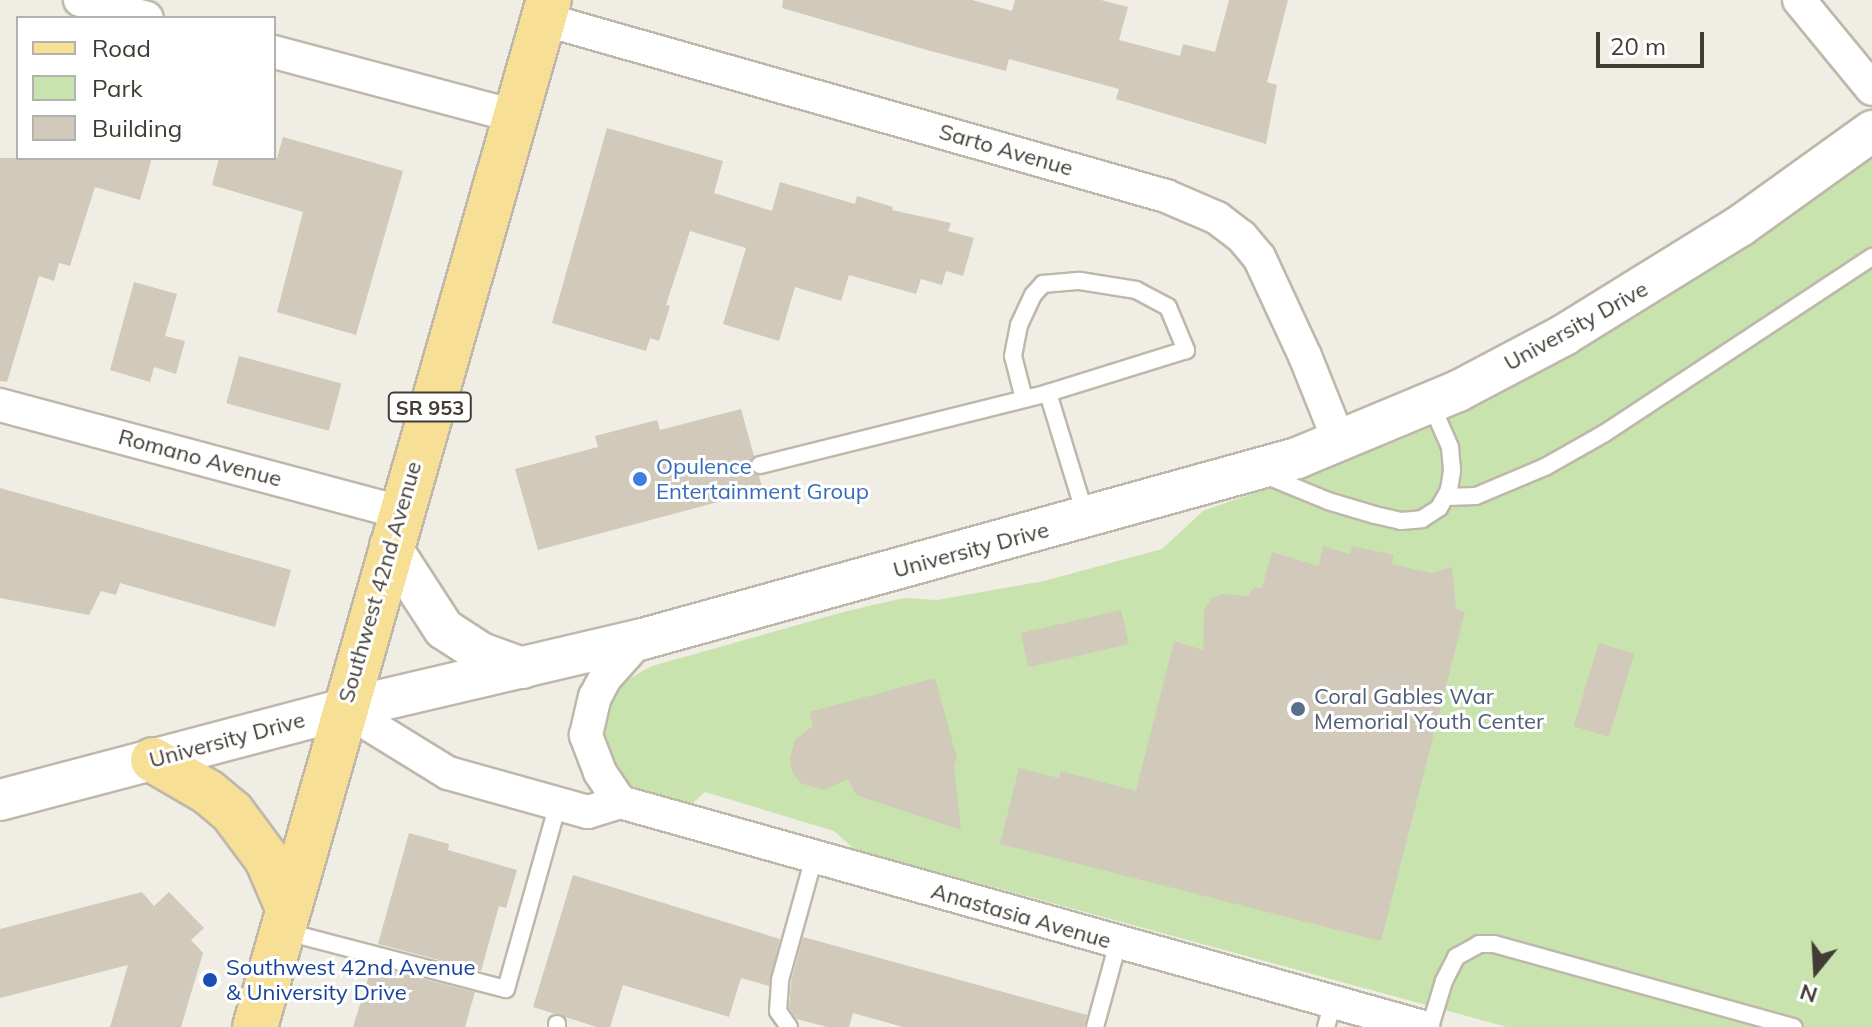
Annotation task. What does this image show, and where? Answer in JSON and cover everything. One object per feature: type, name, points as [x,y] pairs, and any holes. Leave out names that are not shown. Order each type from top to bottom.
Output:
[{"type":"main road","name":"Southwest 42nd Avenue","points":[[255,1027],[546,10]]},
{"type":"main road","points":[[153,760],[208,792],[232,812],[267,859],[285,919]]},
{"type":"street","points":[[80,0],[140,16]]},
{"type":"street","points":[[1799,0],[1872,89]]},
{"type":"street","name":"Sarto Avenue","points":[[546,10],[1166,196],[1217,218],[1242,237],[1259,257],[1305,356],[1339,441]]},
{"type":"street","points":[[276,53],[515,116]]},
{"type":"street","name":"University Drive","points":[[0,800],[344,709],[639,640],[1256,472],[1431,403],[1633,295],[1740,226],[1872,131]]},
{"type":"street","name":"Romano Avenue","points":[[0,405],[395,529]]},
{"type":"street","points":[[395,529],[444,629],[481,653],[522,668]]},
{"type":"street","points":[[620,802],[600,772],[586,735],[595,697],[605,678],[639,640]]},
{"type":"street","name":"Anastasia Avenue","points":[[344,709],[448,773],[588,812],[620,802],[1118,943],[1330,1014],[1423,1027]]},
{"type":"lane","points":[[1446,497],[1476,496],[1569,453],[1872,257]]},
{"type":"lane","points":[[760,465],[1024,399],[1048,393],[1186,350],[1168,307],[1136,290],[1080,281],[1043,284],[1033,295],[1019,325],[1013,356],[1024,399]]},
{"type":"lane","points":[[1048,393],[1086,519]]},
{"type":"lane","points":[[1256,472],[1328,501],[1401,521],[1422,519],[1439,508],[1446,497],[1452,470],[1450,447],[1431,403]]},
{"type":"lane","points":[[285,919],[506,989],[558,804]]},
{"type":"lane","points":[[789,1027],[778,1011],[780,980],[814,857]]},
{"type":"lane","points":[[1095,1027],[1118,943]]},
{"type":"lane","points":[[1430,1027],[1448,968],[1456,957],[1479,944],[1494,944],[1794,1027]]},
{"type":"green space","points":[[1872,151],[1872,1027],[1507,1027],[854,849],[834,831],[705,792],[687,808],[644,799],[622,784],[612,771],[600,723],[611,696],[625,681],[652,666],[847,611],[904,598],[937,600],[1044,581],[1162,549],[1203,511],[1395,442],[1491,397],[1581,347]]},
{"type":"building","points":[[783,0],[972,0],[1012,11],[1015,0],[1101,0],[1128,7],[1119,40],[1180,56],[1183,44],[1215,52],[1229,0],[1288,0],[1267,82],[1277,85],[1266,144],[1116,99],[1119,89],[1009,59],[1006,71],[782,8]]},
{"type":"building","points":[[607,128],[723,161],[714,193],[772,211],[780,182],[855,204],[857,196],[893,207],[892,210],[951,223],[948,231],[974,238],[963,276],[946,271],[942,285],[921,279],[916,294],[849,275],[841,301],[795,287],[779,341],[723,324],[746,248],[690,231],[666,305],[670,306],[659,341],[650,338],[646,351],[552,323]]},
{"type":"building","points":[[283,137],[403,171],[356,335],[277,312],[303,212],[212,185],[218,160],[277,158]]},
{"type":"building","points":[[0,158],[151,160],[140,200],[95,187],[70,266],[59,263],[54,281],[39,276],[7,382],[0,381]]},
{"type":"building","points":[[134,282],[177,294],[165,336],[185,341],[176,374],[154,367],[150,382],[110,370]]},
{"type":"building","points":[[239,356],[341,383],[329,431],[226,403]]},
{"type":"building","points":[[741,409],[754,456],[750,468],[759,476],[763,490],[538,550],[515,469],[598,447],[595,436],[657,420],[660,430]]},
{"type":"building","points":[[0,488],[291,570],[275,627],[120,583],[116,595],[101,591],[89,615],[0,598]]},
{"type":"building","name":"Coral Gables War Memorial Youth Center","points":[[1323,546],[1350,554],[1352,546],[1394,555],[1392,564],[1431,573],[1452,567],[1456,609],[1465,612],[1381,941],[1000,844],[1019,768],[1059,778],[1061,771],[1136,791],[1174,641],[1203,650],[1204,610],[1212,598],[1222,594],[1248,596],[1254,587],[1262,588],[1272,552],[1319,566]]},
{"type":"building","points":[[1121,610],[1129,644],[1029,667],[1021,633]]},
{"type":"building","points":[[1599,643],[1634,654],[1609,737],[1574,726]]},
{"type":"building","points":[[935,678],[957,758],[954,765],[961,830],[856,795],[848,779],[824,790],[800,783],[792,772],[790,759],[795,740],[813,726],[810,712]]},
{"type":"building","points":[[409,833],[449,844],[448,850],[517,870],[506,908],[499,906],[481,971],[378,944]]},
{"type":"building","points":[[573,875],[780,939],[769,986],[741,978],[729,1017],[623,985],[610,1027],[597,1027],[533,1007]]},
{"type":"building","points":[[142,892],[154,906],[169,892],[204,928],[191,940],[203,953],[181,1027],[110,1027],[128,965],[0,998],[0,929]]},
{"type":"building","points":[[803,937],[1087,1015],[1084,1027],[903,1027],[853,1013],[849,1027],[827,1027],[797,1019],[789,1008],[791,982]]},
{"type":"building","points":[[372,966],[475,992],[465,1027],[353,1027]]},
{"type":"place","name":"Opulence Entertainment Group","points":[[640,479]]},
{"type":"place","name":"Coral Gables War Memorial Youth Center","points":[[1298,709]]},
{"type":"place","name":"Southwest 42nd Avenue & University Drive","points":[[210,980]]}]
